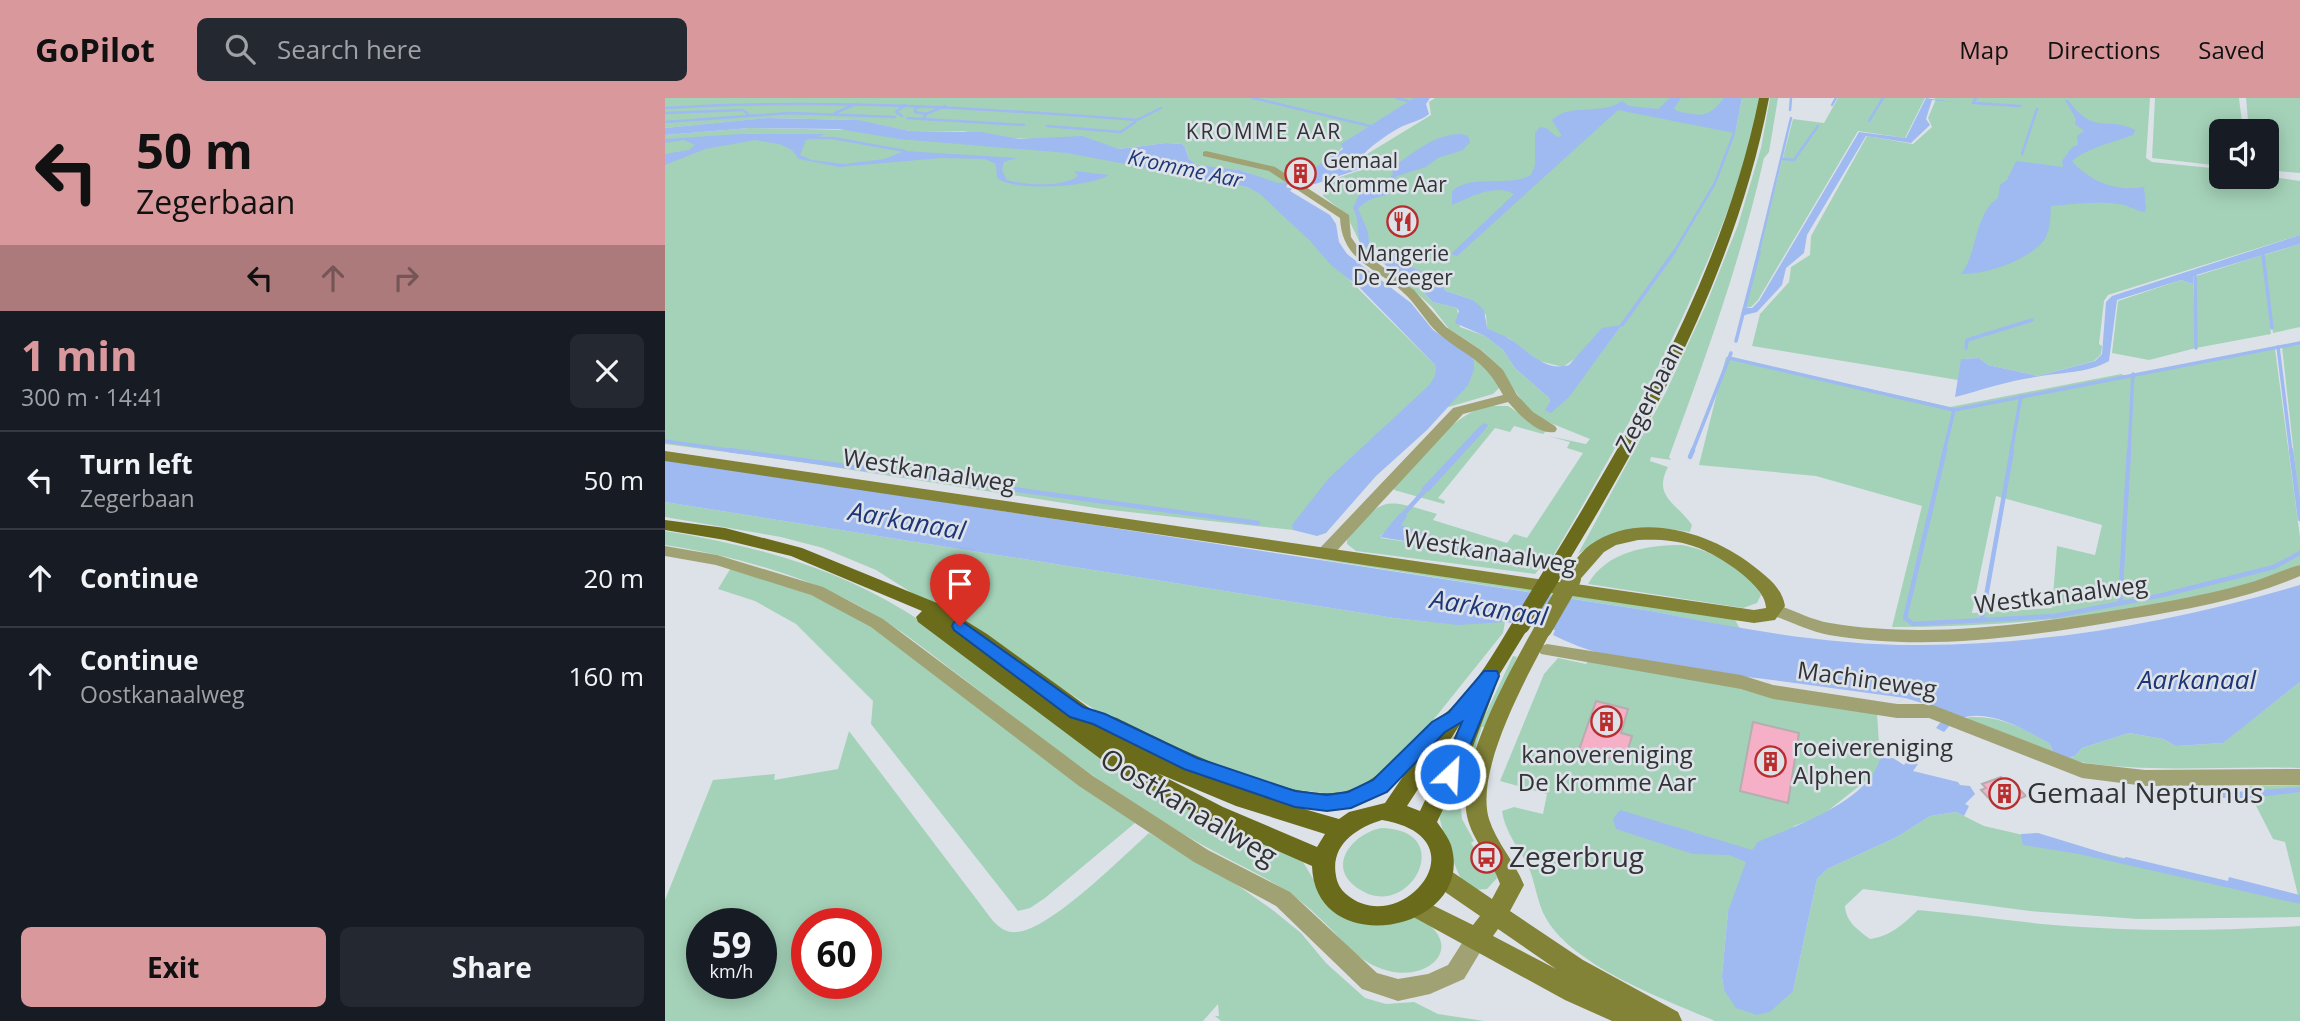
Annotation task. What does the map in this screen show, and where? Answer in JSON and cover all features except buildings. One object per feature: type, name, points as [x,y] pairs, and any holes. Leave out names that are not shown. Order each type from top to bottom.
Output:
[{"type":"main road","name":"Zegerbaan","points":[[1391,811],[1455,717],[1490,676],[1631,438],[1700,296],[1732,219],[1764,98]]},
{"type":"main road","name":"Oostkanaalweg","points":[[665,525],[768,544],[819,560],[931,608],[1125,745],[1184,776],[1244,800],[1340,830]]},
{"type":"main road","name":"Oostkanaalweg","points":[[885,589],[1144,777],[1233,823],[1323,860]]},
{"type":"main road","name":"Zegerbaan","points":[[1425,824],[1462,749],[1490,676]]},
{"type":"main road","points":[[1077,712],[1099,719],[1191,764],[1295,799],[1327,803],[1351,800],[1380,786],[1439,727],[1455,717]]},
{"type":"main road","points":[[1391,811],[1410,815],[1425,824],[1442,848],[1440,876],[1430,893],[1414,906],[1396,914],[1376,916],[1349,908],[1330,891],[1324,876],[1323,860],[1327,847],[1340,830],[1363,815],[1391,811]]},
{"type":"street","points":[[1206,154],[1259,165],[1282,174],[1345,217],[1346,237],[1356,252],[1410,292],[1442,330],[1477,353],[1499,373],[1510,397],[1528,415],[1550,429]]},
{"type":"street","points":[[1326,552],[1458,411],[1510,397]]},
{"type":"street","name":"Westkanaalweg","points":[[665,456],[1763,618],[1775,610],[1829,629],[1870,633],[1958,633],[2101,619],[2203,600],[2271,583],[2300,570]]},
{"type":"street","points":[[1495,915],[1512,885],[1508,870],[1478,818],[1474,802],[1475,786],[1496,725],[1542,629],[1587,557],[1600,547],[1622,538],[1666,534],[1697,541],[1741,565],[1772,592],[1776,600],[1775,610]]},
{"type":"street","name":"Oostkanaalweg","points":[[665,551],[717,560],[817,591],[877,623],[1086,781],[1201,856],[1283,900],[1370,982],[1406,990],[1456,972],[1495,915]]},
{"type":"street","name":"Machineweg","points":[[1547,650],[1741,682],[1773,692],[1951,719],[2082,771],[2155,778],[2300,777]]},
{"type":"street","points":[[1440,876],[1574,968],[1669,1021]]},
{"type":"street","points":[[1414,906],[1574,992],[1640,1021]]},
{"type":"green space","points":[[665,98],[1415,98],[1348,140],[1337,153],[1319,166],[1291,181],[1279,183],[1243,171],[1195,165],[1182,144],[1166,143],[1119,149],[1096,142],[1008,138],[963,131],[910,131],[855,120],[769,118],[665,128]]},
{"type":"green space","points":[[1435,98],[1729,98],[1736,129],[1742,98],[1762,98],[1741,175],[1724,220],[1667,349],[1553,556],[1550,556],[1535,574],[1356,551],[1347,544],[1347,540],[1369,515],[1385,504],[1405,505],[1437,514],[1433,520],[1507,543],[1514,534],[1527,538],[1583,453],[1567,448],[1570,442],[1548,436],[1586,444],[1590,439],[1529,411],[1500,369],[1483,351],[1449,329],[1432,307],[1398,276],[1419,287],[1433,302],[1457,308],[1460,327],[1485,336],[1503,350],[1515,368],[1549,398],[1550,402],[1590,368],[1622,325],[1563,367],[1539,361],[1509,338],[1499,336],[1487,328],[1486,315],[1473,300],[1446,291],[1434,277],[1412,267],[1400,257],[1363,249],[1346,214],[1323,196],[1325,182],[1364,169],[1367,154],[1431,115],[1429,102]],"holes":[[[1393,521],[1428,536],[1500,556],[1381,538]]]},
{"type":"green space","points":[[1770,98],[1778,98],[1769,152],[1764,158],[1745,234],[1721,309],[1669,457],[1671,460],[1651,457],[1650,461],[1668,467],[1664,477],[1665,493],[1692,525],[1690,532],[1658,529],[1631,531],[1605,539],[1578,554],[1666,392],[1706,305],[1738,225],[1761,148]]},
{"type":"green space","points":[[1838,98],[1925,98],[1905,138],[1858,131],[1758,300],[1751,307],[1744,308],[1793,119],[1824,123]]},
{"type":"green space","points":[[1933,98],[2150,98],[2146,158],[2152,162],[2209,168],[2209,189],[2279,189],[2279,178],[2300,181],[2300,235],[2108,295],[2104,301],[2099,344],[2102,346],[2101,354],[2094,361],[2038,376],[1988,365],[1979,358],[1962,359],[1958,380],[1752,346],[1760,314],[1789,282],[1791,267],[1810,255],[1811,236],[1867,136],[1913,144],[1932,127],[1928,118],[1936,99]]},
{"type":"green space","points":[[2155,98],[2239,98],[2242,119],[2209,119],[2209,165],[2152,158]]},
{"type":"green space","points":[[2246,98],[2300,98],[2300,173],[2279,171],[2279,119],[2248,119]]},
{"type":"green space","points":[[750,128],[859,130],[953,143],[1043,149],[1133,163],[1247,187],[1261,194],[1278,209],[1435,365],[1431,391],[1293,526],[1293,530],[1102,509],[801,462],[665,444],[665,135]]},
{"type":"green space","points":[[2300,244],[2300,327],[2273,333],[2264,255]]},
{"type":"green space","points":[[2263,255],[2271,334],[2149,360],[2112,353],[2118,301],[2181,280],[2193,284],[2196,345],[2196,276]]},
{"type":"green space","points":[[2300,345],[2300,509],[2282,347]]},
{"type":"green space","points":[[2275,349],[2300,537],[2300,552],[2287,557],[2300,554],[2300,565],[2231,589],[2115,611],[2004,623],[1892,627],[1922,506],[1816,476],[1699,465],[1726,357],[1950,407],[2121,374],[2129,377]],"holes":[[[1996,496],[2102,525],[2095,555],[2057,546],[2052,608],[1972,613]]]},
{"type":"green space","points":[[1474,360],[1485,365],[1500,387],[1493,394],[1445,408],[1474,370]]},
{"type":"green space","points":[[1488,406],[1508,406],[1546,431],[1543,434],[1514,426],[1510,432],[1495,428],[1438,498],[1445,501],[1444,504],[1394,490],[1395,485],[1426,450],[1450,427],[1475,410]]},
{"type":"green space","points":[[665,502],[1394,618],[1432,622],[1505,622],[1503,633],[1418,739],[1385,773],[1357,788],[1332,794],[1273,787],[1119,725],[876,570],[823,548],[781,537],[665,517]]},
{"type":"green space","points":[[665,531],[759,550],[789,559],[819,569],[877,595],[905,611],[1008,684],[1303,862],[1326,900],[1418,918],[1435,931],[1441,945],[1438,957],[1428,967],[1411,972],[1391,971],[1368,963],[1290,893],[1209,849],[1109,787],[916,642],[878,617],[818,586],[768,568],[665,545]]},
{"type":"green space","points":[[1682,545],[1704,551],[1738,568],[1761,595],[1757,603],[1743,608],[1588,584],[1606,564],[1629,552],[1655,546]]},
{"type":"green space","points":[[1312,558],[1418,569],[1734,618],[1740,629],[1651,611]]},
{"type":"green space","points":[[732,566],[773,577],[878,627],[1135,823],[1045,898],[1030,908],[1018,911],[871,724],[873,701],[796,624],[755,601],[718,589]]},
{"type":"green space","points":[[1513,656],[1517,657],[1486,727],[1482,727],[1460,798],[1462,819],[1474,841],[1471,843],[1475,849],[1473,851],[1478,859],[1484,857],[1488,861],[1491,860],[1497,878],[1487,889],[1474,890],[1459,873],[1444,835],[1439,812]]},
{"type":"green space","points":[[1558,658],[1586,664],[1588,661],[1877,713],[1880,758],[1877,772],[1820,817],[1794,826],[1728,911],[1722,977],[1724,990],[1793,991],[1817,879],[1827,869],[1897,837],[1930,816],[1956,812],[1984,826],[2278,893],[2298,895],[2285,842],[2273,839],[2246,786],[2300,785],[2300,917],[2138,919],[2030,911],[1863,889],[1845,906],[1850,921],[1870,939],[1890,932],[1918,910],[2109,929],[2191,930],[2300,926],[2300,1021],[1715,1021],[1623,980],[1578,953],[1560,937],[1547,920],[1530,871],[1509,832],[1502,811],[1514,807],[1543,814],[1547,794],[1500,781],[1544,674]]},
{"type":"green space","points":[[2300,682],[2300,768],[2122,767],[2063,759],[2075,756],[2082,748],[2129,733],[2163,739],[2176,746],[2222,743]]},
{"type":"green space","points":[[1970,717],[2002,721],[2021,728],[2050,744],[2054,755],[1962,719]]},
{"type":"green space","points":[[849,731],[993,921],[1006,931],[1017,932],[1031,928],[1048,919],[1085,891],[1149,833],[1230,880],[1274,911],[1301,933],[1326,963],[1365,998],[1386,1004],[1414,1002],[1438,1014],[1484,1021],[1221,1021],[1215,1016],[1219,1016],[1218,1004],[1203,1021],[665,1021],[665,900],[713,780],[775,774],[774,780],[838,769]]},
{"type":"green space","points":[[1381,828],[1405,832],[1418,843],[1422,857],[1418,872],[1409,885],[1395,894],[1378,896],[1359,889],[1349,880],[1343,862],[1352,844],[1370,831]]},
{"type":"water","points":[[1414,98],[1430,98],[1426,104],[1429,114],[1383,138],[1360,159],[1360,169],[1315,184],[1305,180],[1316,173],[1310,171],[1343,149],[1341,144]]},
{"type":"water","points":[[1670,98],[1681,98],[1674,108],[1677,111],[1698,115],[1713,110],[1724,98],[1742,98],[1734,133],[1618,110],[1457,256],[1451,254],[1514,194],[1491,191],[1452,205],[1452,191],[1470,183],[1521,179],[1531,175],[1535,165],[1535,133],[1540,127],[1546,128],[1557,137],[1562,136],[1552,120],[1568,112],[1605,108],[1622,101],[1629,106],[1658,109]]},
{"type":"water","points":[[1926,98],[1962,103],[1932,100],[1926,119],[1930,125],[1911,143],[1866,136],[1807,235],[1804,253],[1786,268],[1782,285],[1757,312],[1741,316],[1743,308],[1752,308],[1759,301],[1859,132],[1906,138]]},
{"type":"water","points":[[2065,100],[2093,122],[2116,124],[2135,130],[2133,135],[2093,149],[2072,161],[2087,175],[2105,184],[2124,188],[2144,187],[2145,212],[2110,203],[2051,206],[2047,235],[2034,250],[2004,266],[1961,274],[1971,256],[1984,214],[1998,198],[2000,185],[2007,180],[2016,161],[2063,167],[2062,161],[2072,147],[2078,145],[2077,136],[2084,131],[2075,124],[2076,119]]},
{"type":"water","name":"Kromme Aar","points":[[767,118],[858,120],[910,131],[981,132],[1020,139],[1082,136],[1119,149],[1166,143],[1182,144],[1189,159],[1196,165],[1240,170],[1278,183],[1289,182],[1286,187],[1292,189],[1290,191],[1330,215],[1336,224],[1339,242],[1347,254],[1411,303],[1433,330],[1470,355],[1474,360],[1474,370],[1468,385],[1427,430],[1376,476],[1326,533],[1317,536],[1293,530],[1292,525],[1329,478],[1428,386],[1434,378],[1435,365],[1360,288],[1331,265],[1310,241],[1260,194],[1247,187],[1067,153],[899,139],[839,129],[750,128],[665,135],[665,128]]},
{"type":"water","points":[[740,134],[826,134],[806,140],[800,155],[812,160],[844,164],[884,159],[905,151],[1017,158],[1004,162],[1002,170],[1007,180],[1024,183],[1063,182],[1078,176],[1074,171],[1109,175],[1070,185],[1019,185],[997,178],[996,164],[985,159],[941,158],[839,167],[799,159],[792,150],[779,144],[755,140],[705,149],[665,165],[665,154],[689,150],[695,145],[684,140],[665,143],[665,139]]},
{"type":"water","points":[[1461,134],[1468,136],[1470,142],[1463,150],[1438,158],[1426,167],[1397,176],[1392,181],[1394,193],[1370,200],[1358,209],[1368,232],[1369,245],[1363,250],[1353,208],[1359,195],[1370,188],[1370,183],[1387,180],[1393,174],[1392,168],[1424,145],[1442,137]]},
{"type":"water","points":[[2300,235],[2300,244],[2193,276],[2193,284],[2181,280],[2117,300],[2109,361],[2082,370],[2015,381],[1955,397],[1961,359],[1979,358],[1988,365],[2038,376],[2095,361],[2102,354],[2106,302],[2112,296]]},
{"type":"water","points":[[1392,254],[1400,255],[1412,267],[1434,277],[1446,291],[1473,300],[1484,310],[1487,328],[1510,339],[1538,360],[1553,366],[1569,365],[1602,328],[1622,325],[1569,397],[1551,413],[1545,410],[1550,402],[1549,398],[1515,368],[1503,350],[1485,336],[1455,323],[1459,311],[1457,308],[1433,302],[1419,287],[1398,276],[1383,263],[1382,261]]},
{"type":"water","points":[[1485,423],[1488,425],[1483,432],[1429,491],[1421,489],[1480,426]]},
{"type":"water","name":"Aarkanaal","points":[[665,459],[1651,611],[1752,630],[1855,643],[1972,644],[2067,635],[2161,620],[2300,585],[2300,682],[2223,743],[2176,746],[2163,739],[2129,733],[2082,748],[2075,756],[2063,759],[2054,755],[2050,744],[1996,718],[1967,717],[1955,722],[1944,732],[1936,728],[1943,719],[1939,708],[1905,698],[1893,705],[1774,688],[1765,679],[1630,661],[1578,646],[1553,635],[1555,630],[1505,622],[1458,625],[1394,618],[665,502]]},
{"type":"water","points":[[1400,513],[1407,516],[1401,525],[1444,541],[1504,553],[1493,556],[1380,537]]},
{"type":"water","points":[[1880,758],[1893,758],[1904,765],[1909,759],[1918,764],[1913,771],[1970,786],[1975,794],[1965,804],[1969,806],[1964,816],[1956,812],[1930,816],[1897,837],[1827,869],[1817,879],[1793,991],[1770,1012],[1757,1015],[1736,1008],[1724,990],[1722,977],[1728,911],[1746,862],[1729,855],[1693,854],[1616,829],[1613,819],[1620,810],[1752,850],[1758,842],[1810,820],[1847,799],[1862,787]]},
{"type":"water","points":[[2300,787],[2300,792],[2252,798],[2223,798],[2221,793]]},
{"type":"water","points":[[2038,833],[2123,859],[2126,857],[2228,881],[2229,877],[2300,895],[2300,904],[2079,854],[2023,845],[2021,834]]},
{"type":"pier","points":[[1765,679],[1905,698],[1893,705],[1774,688]]},
{"type":"waterway","points":[[1253,98],[1370,126]]},
{"type":"waterway","points":[[1396,98],[1408,101]]},
{"type":"waterway","points":[[1790,110],[1791,98]]},
{"type":"waterway","points":[[1832,105],[1836,98]]},
{"type":"waterway","points":[[1869,121],[1883,98]]},
{"type":"waterway","points":[[1976,98],[1973,103],[2020,106]]},
{"type":"waterway","points":[[665,108],[855,104]]},
{"type":"waterway","points":[[835,113],[855,104]]},
{"type":"waterway","points":[[855,104],[904,106]]},
{"type":"waterway","points":[[902,116],[896,112],[904,106]]},
{"type":"waterway","points":[[904,106],[920,107]]},
{"type":"waterway","points":[[920,107],[942,107]]},
{"type":"waterway","points":[[920,107],[915,112],[926,114]]},
{"type":"waterway","points":[[926,114],[942,107]]},
{"type":"waterway","points":[[942,107],[1137,120],[1161,108]]},
{"type":"waterway","points":[[2022,154],[2037,109]]},
{"type":"waterway","points":[[665,113],[743,110],[748,114]]},
{"type":"waterway","points":[[665,122],[790,113],[895,117]]},
{"type":"waterway","points":[[923,119],[926,114]]},
{"type":"waterway","points":[[907,118],[923,119]]},
{"type":"waterway","points":[[1758,254],[1791,118]]},
{"type":"waterway","points":[[923,119],[1024,125]]},
{"type":"waterway","points":[[1047,126],[1121,132],[1135,122]]},
{"type":"waterway","points":[[1783,159],[1794,160],[1818,126]]},
{"type":"waterway","points":[[1673,254],[1715,183],[1734,133]]},
{"type":"waterway","points":[[810,138],[833,138],[905,151]]},
{"type":"waterway","points":[[1622,325],[1674,252]]},
{"type":"waterway","points":[[1736,341],[1759,252]]},
{"type":"waterway","points":[[2263,255],[2272,328]]},
{"type":"waterway","points":[[2195,276],[2196,348]]},
{"type":"waterway","points":[[1966,348],[1967,340],[2032,320]]},
{"type":"waterway","points":[[2278,347],[2300,343]]},
{"type":"waterway","points":[[2133,375],[2278,347]]},
{"type":"waterway","points":[[2278,347],[2291,452]]},
{"type":"waterway","points":[[1729,358],[1731,353]]},
{"type":"waterway","points":[[1692,452],[1729,358]]},
{"type":"waterway","points":[[1729,358],[1954,410]]},
{"type":"waterway","points":[[2021,397],[2133,375]]},
{"type":"waterway","points":[[2129,452],[2133,375]]},
{"type":"waterway","points":[[1954,410],[2021,397]]},
{"type":"waterway","points":[[2011,452],[2021,397]]},
{"type":"waterway","points":[[1944,452],[1954,410]]},
{"type":"waterway","points":[[665,441],[741,452]]},
{"type":"waterway","points":[[729,450],[1258,523]]},
{"type":"waterway","points":[[1690,457],[1693,450]]},
{"type":"waterway","points":[[1945,450],[1905,618],[1913,624],[2055,616],[2163,595],[2274,567],[2300,553]]},
{"type":"waterway","points":[[1982,619],[2012,450]]},
{"type":"waterway","points":[[2120,603],[2129,450]]},
{"type":"waterway","points":[[2291,450],[2300,519]]},
{"type":"waterway","points":[[1400,518],[1427,488]]},
{"type":"place","name":"Gemaal Kromme Aar","points":[[1300,173]]},
{"type":"place","name":"Mangerie De Zeeger","points":[[1403,222]]},
{"type":"place","name":"kanovereniging De Kromme Aar","points":[[1607,721]]},
{"type":"place","name":"roeivereniging Alphen","points":[[1770,762]]},
{"type":"place","name":"Gemaal Neptunus","points":[[2004,793]]},
{"type":"place","name":"Zegerbrug","points":[[1486,857]]},
{"type":"district","name":"KROMME AAR","points":[[1264,132]]},
{"type":"route","points":[[960,626],[1077,712],[1099,719],[1191,764],[1295,799],[1327,803],[1351,800],[1380,786],[1439,727],[1455,717],[1490,676],[1450,774]]}]
